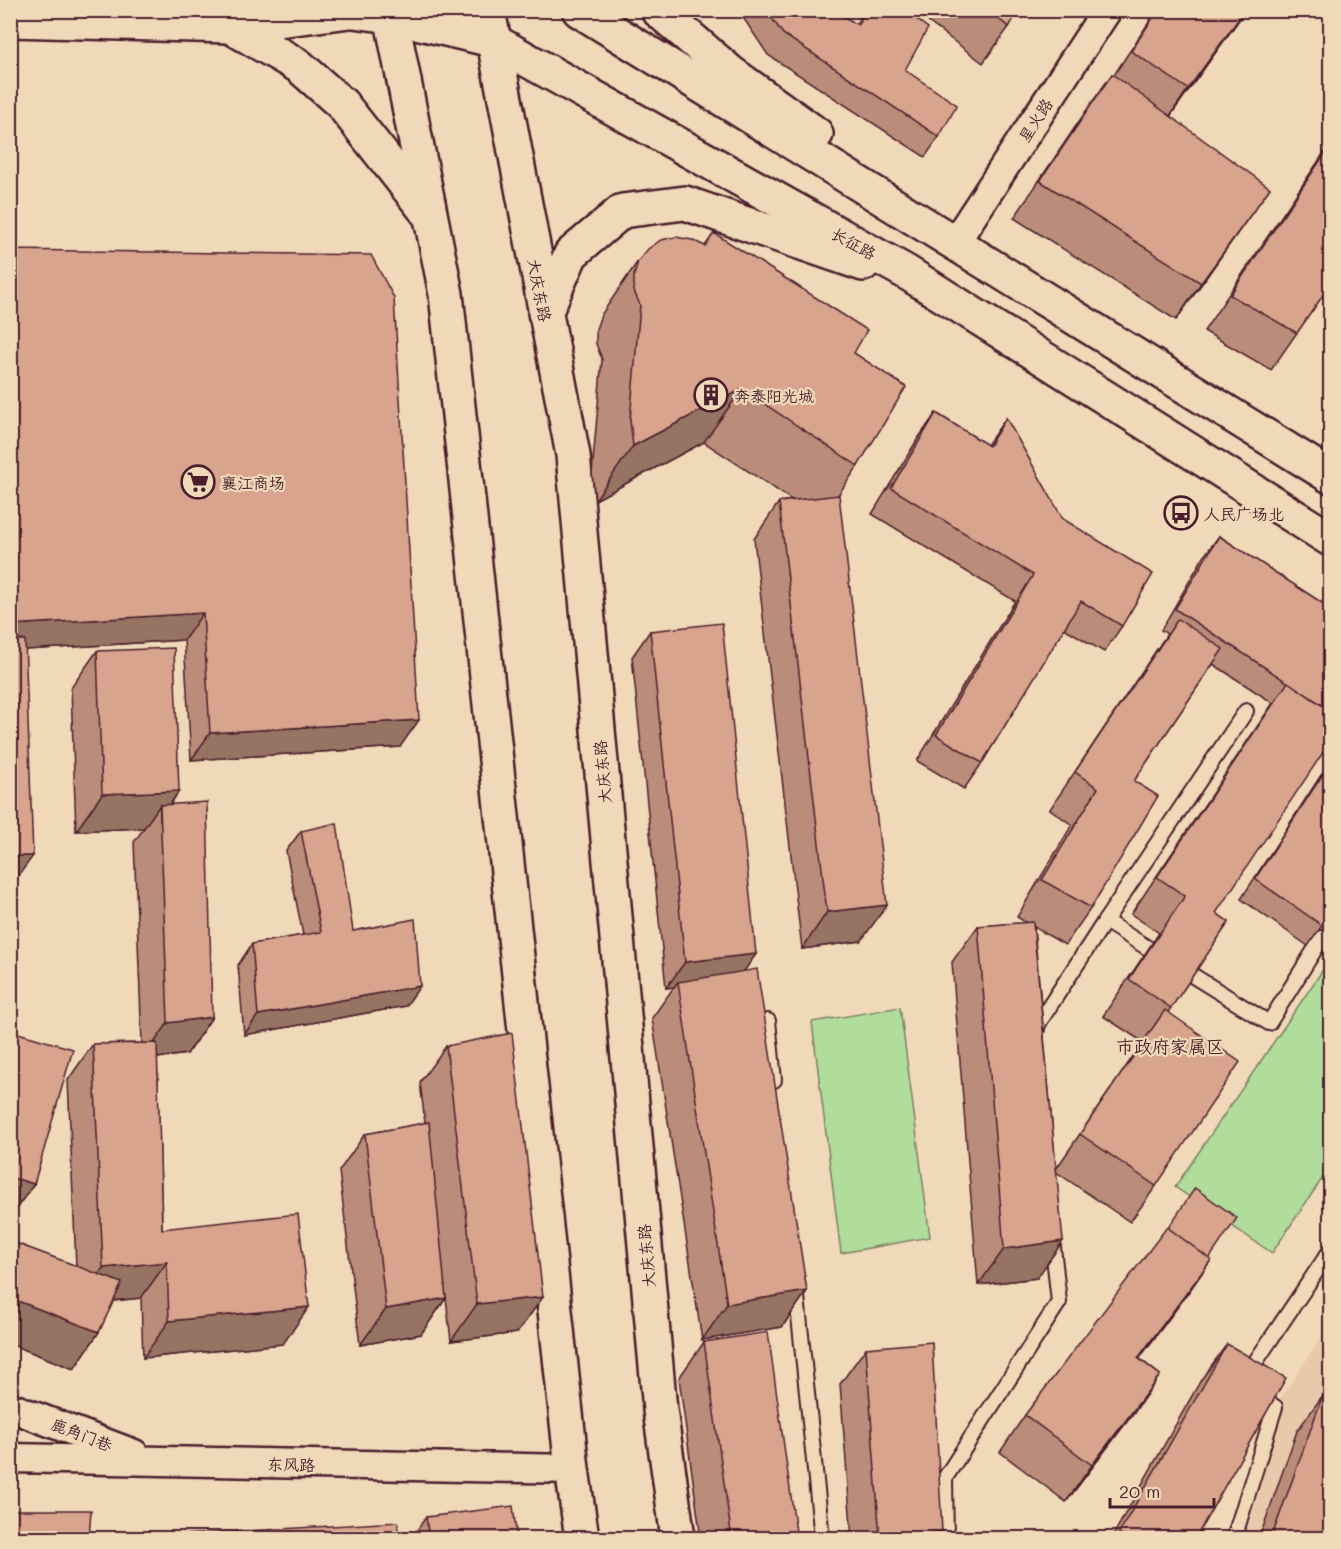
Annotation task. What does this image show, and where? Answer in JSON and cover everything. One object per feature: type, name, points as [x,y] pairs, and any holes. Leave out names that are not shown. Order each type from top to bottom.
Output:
[{"type":"main road","points":[[579,10],[1330,476]]},
{"type":"main road","points":[[658,10],[731,73],[850,158],[1059,290],[1101,334]]},
{"type":"main road","name":"长征路","points":[[10,20],[137,21],[230,26],[348,11],[390,13],[490,25],[906,272],[1330,539]]},
{"type":"main road","points":[[390,13],[447,294],[572,1470],[582,1539]]},
{"type":"main road","name":"大庆东路","points":[[490,25],[573,455],[659,1398],[678,1539]]},
{"type":"main road","points":[[230,26],[299,66],[342,104],[431,217]]},
{"type":"main road","points":[[545,313],[572,254],[621,211],[685,203],[856,263],[906,272]]},
{"type":"street","name":"星火路","points":[[963,230],[1107,10]]},
{"type":"street","name":"鹿角门巷","points":[[10,1407],[153,1461]]},
{"type":"street","name":"东风路","points":[[10,1458],[572,1470]]},
{"type":"lane","points":[[1034,1046],[1038,1024],[1246,711]]},
{"type":"lane","points":[[1105,921],[1269,1023],[1322,938],[1330,944]]},
{"type":"lane","points":[[768,1021],[775,1091]]},
{"type":"lane","points":[[946,1539],[945,1478],[1059,1302],[1050,1220]]},
{"type":"lane","points":[[1234,1539],[1275,1407],[1240,1385],[1330,1251]]},
{"type":"lane","points":[[794,1268],[822,1539]]},
{"type":"shaded area","points":[[1330,1324],[1330,1538],[1234,1538],[1275,1407]]},
{"type":"green space","points":[[1329,961],[1330,1167],[1272,1253],[1175,1187]]},
{"type":"green space","points":[[900,1007],[930,1237],[841,1253],[812,1022]]},
{"type":"building","points":[[766,10],[833,10],[858,25],[866,10],[904,10],[928,28],[905,70],[957,105],[939,137],[783,34]]},
{"type":"building","points":[[987,10],[1018,10],[1009,27]]},
{"type":"building","points":[[1158,10],[1245,10],[1188,89],[1131,51]]},
{"type":"building","points":[[1112,74],[1270,188],[1201,283],[1040,181]]},
{"type":"building","points":[[1330,146],[1330,285],[1297,333],[1230,295]]},
{"type":"building","points":[[714,233],[867,330],[854,353],[906,387],[858,466],[742,389],[633,446],[630,420],[640,305],[634,291],[634,276],[638,261],[648,249],[661,240],[676,237],[692,240],[705,246]]},
{"type":"building","name":"襄江商场","points":[[10,250],[371,255],[394,298],[419,720],[210,733],[203,613],[10,625]]},
{"type":"building","points":[[936,413],[989,446],[1006,418],[1063,519],[1153,574],[1122,626],[1081,601],[982,763],[936,735],[1033,575],[891,488]]},
{"type":"building","points":[[839,495],[887,905],[827,912],[779,502]]},
{"type":"building","points":[[1219,536],[1330,608],[1330,710],[1175,609]]},
{"type":"building","points":[[1178,619],[1223,649],[1134,781],[1158,796],[1091,908],[1042,880],[1098,788],[1075,772]]},
{"type":"building","points":[[722,623],[756,954],[685,962],[650,631]]},
{"type":"building","points":[[10,640],[25,640],[33,856],[10,856]]},
{"type":"building","points":[[174,648],[179,791],[102,794],[97,651]]},
{"type":"building","points":[[1288,682],[1330,711],[1330,742],[1216,913],[1229,922],[1171,1008],[1129,979],[1185,896],[1157,877]]},
{"type":"building","points":[[1330,763],[1330,914],[1323,926],[1255,879]]},
{"type":"building","points":[[207,802],[212,1017],[168,1023],[160,805]]},
{"type":"building","points":[[337,823],[353,931],[415,919],[420,986],[258,1015],[252,944],[321,932],[301,831]]},
{"type":"building","points":[[1033,922],[1063,1241],[1004,1249],[978,926]]},
{"type":"building","points":[[757,969],[807,1291],[727,1304],[678,982]]},
{"type":"building","points":[[1165,1010],[1240,1062],[1156,1186],[1080,1134]]},
{"type":"building","points":[[18,1033],[73,1049],[34,1184],[10,1177],[10,1058]]},
{"type":"building","points":[[512,1033],[543,1297],[477,1304],[446,1046]]},
{"type":"building","points":[[157,1043],[162,1229],[298,1214],[309,1307],[169,1321],[167,1262],[103,1268],[93,1044]]},
{"type":"building","points":[[429,1122],[446,1298],[386,1309],[365,1134]]},
{"type":"building","points":[[1195,1188],[1237,1218],[1209,1259],[1168,1228]]},
{"type":"building","points":[[1167,1227],[1211,1260],[1138,1358],[1160,1375],[1092,1465],[1025,1415]]},
{"type":"building","points":[[10,1241],[122,1283],[99,1332],[10,1298]]},
{"type":"building","points":[[768,1332],[797,1539],[732,1539],[704,1342]]},
{"type":"building","points":[[932,1342],[942,1531],[880,1539],[866,1348]]},
{"type":"building","points":[[1227,1344],[1286,1378],[1195,1539],[1128,1539],[1119,1533]]},
{"type":"building","points":[[1323,1395],[1330,1397],[1330,1539],[1271,1539]]},
{"type":"building","points":[[513,1506],[517,1539],[429,1539],[426,1517]]},
{"type":"building","points":[[10,1510],[91,1510],[89,1539],[10,1539]]},
{"type":"building","points":[[398,1522],[398,1539],[132,1539],[132,1538]]},
{"type":"place","name":"奔泰阳光城","points":[[711,395]]},
{"type":"place","name":"襄江商场","points":[[198,482]]},
{"type":"place","name":"人民广场北","points":[[1181,513]]},
{"type":"district","name":"市政府家属区","points":[[1170,1046]]}]
